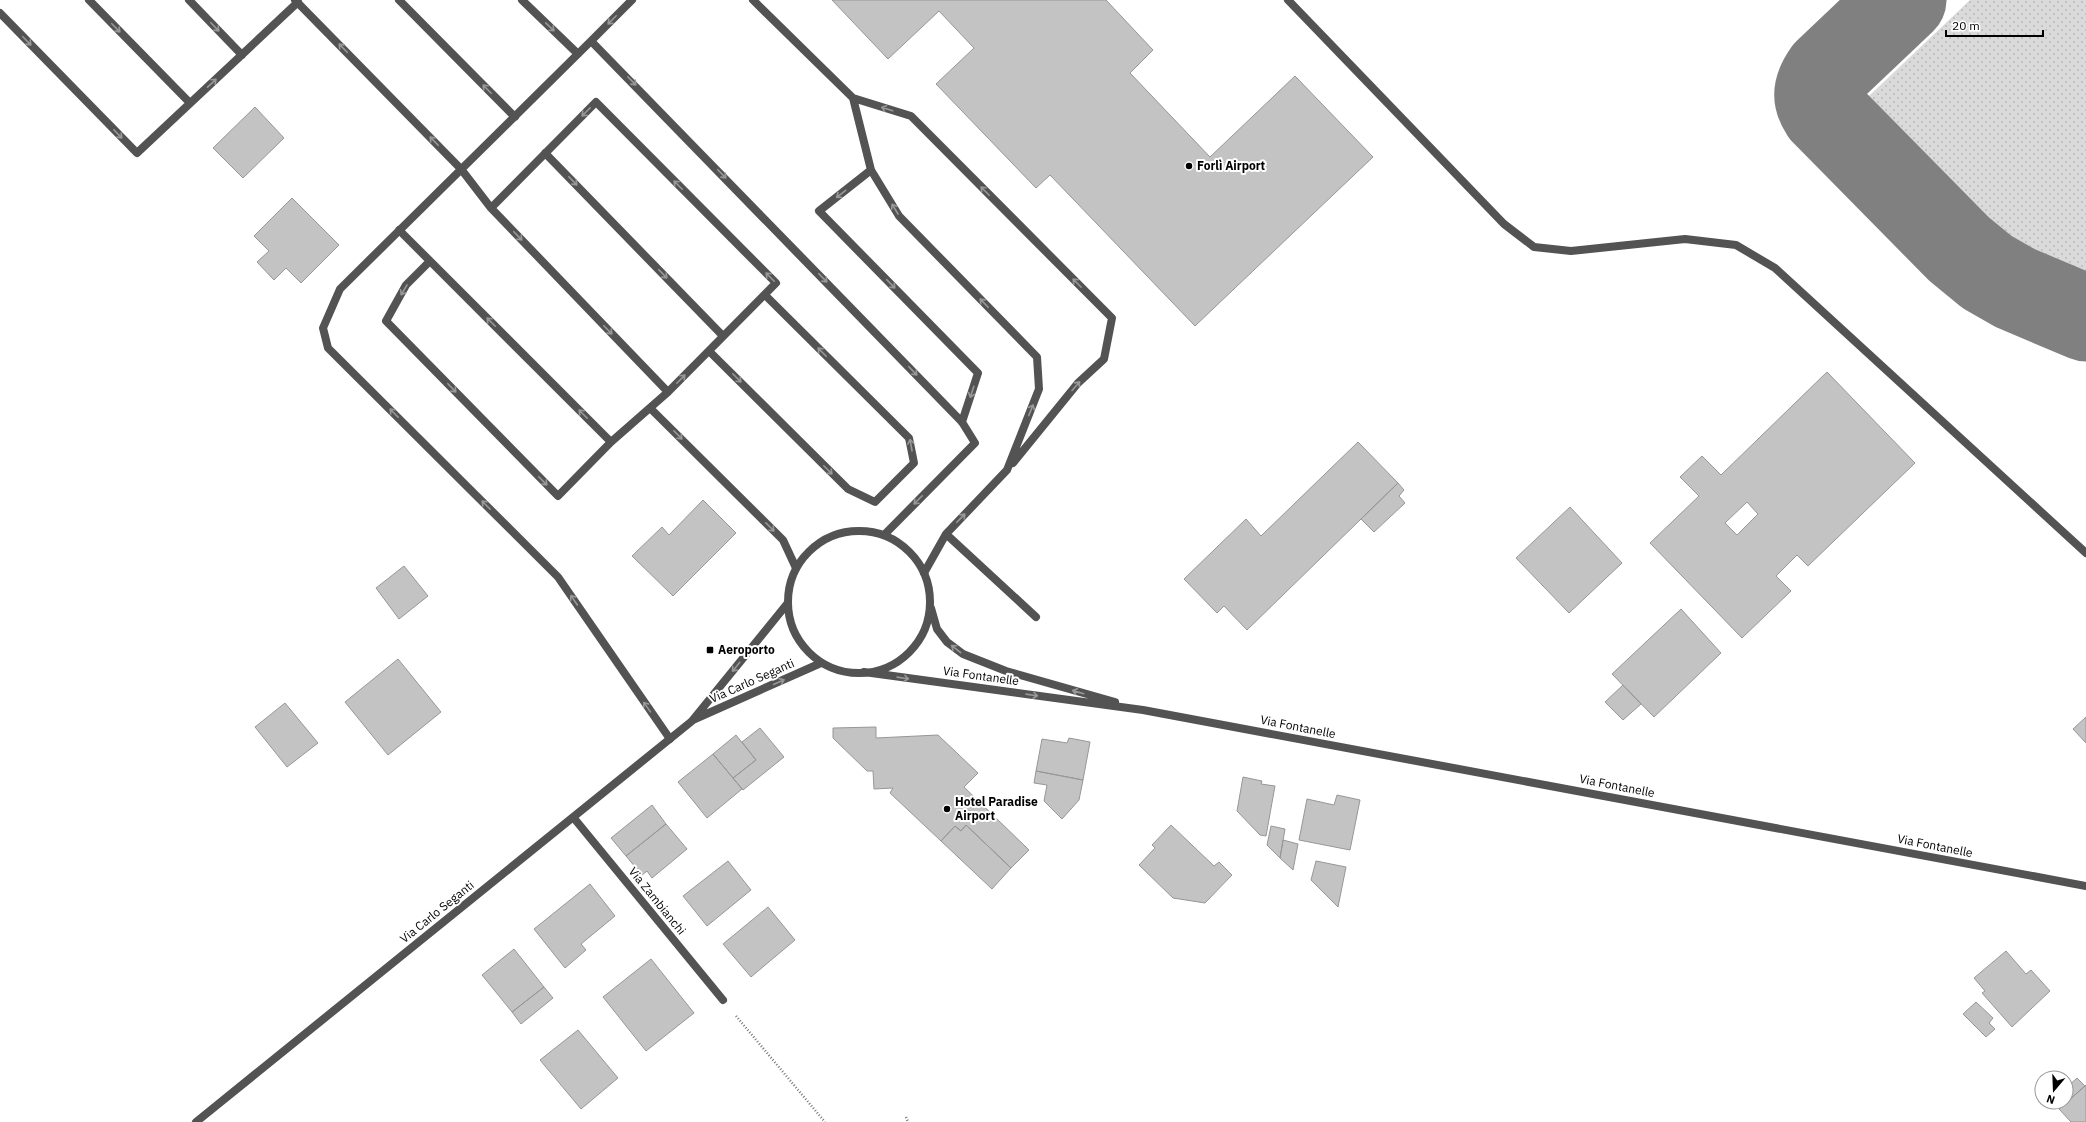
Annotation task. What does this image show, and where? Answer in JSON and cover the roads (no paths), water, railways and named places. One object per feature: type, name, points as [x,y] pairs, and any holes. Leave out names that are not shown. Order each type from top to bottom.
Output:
[{"type":"street","points":[[89,0],[190,103]]},
{"type":"street","points":[[189,0],[242,55]]},
{"type":"street","points":[[399,0],[514,117]]},
{"type":"street","points":[[522,0],[578,54]]},
{"type":"street","points":[[632,0],[340,289],[323,328],[328,348],[558,577],[670,739]]},
{"type":"street","points":[[753,0],[853,98],[911,116],[1112,318],[1104,358],[1078,383],[1007,470],[946,534],[924,572]]},
{"type":"street","points":[[1288,0],[1504,224],[1534,248],[1570,251],[1685,239],[1736,245],[1775,268],[2086,553]]},
{"type":"street","points":[[0,13],[137,153],[242,55],[296,1],[461,169],[491,208],[668,392]]},
{"type":"street","points":[[591,41],[962,422],[975,443],[884,535]]},
{"type":"street","points":[[853,98],[871,170],[899,216],[1036,357],[1039,389],[1007,470]]},
{"type":"street","points":[[430,261],[406,285],[386,321],[558,496],[611,442],[668,392],[776,283],[596,102],[491,208]]},
{"type":"street","points":[[545,153],[723,336]]},
{"type":"street","points":[[871,170],[819,211],[978,373],[962,422]]},
{"type":"street","points":[[399,230],[611,442]]},
{"type":"street","points":[[709,351],[848,489],[875,502],[914,463],[910,438],[765,295]]},
{"type":"street","points":[[650,408],[783,540],[796,568]]},
{"type":"street","points":[[859,530],[884,535],[910,552],[924,572],[930,606],[924,630],[907,654],[886,668],[864,672],[840,670],[821,663],[800,643],[793,628],[787,604],[790,581],[796,568],[811,548],[832,535],[859,530]]},
{"type":"street","points":[[946,534],[1036,617]]},
{"type":"street","name":"Via Carlo Seganti","points":[[196,1122],[692,721],[787,604]]},
{"type":"street","name":"Via Fontanelle","points":[[930,606],[937,629],[947,642],[963,654],[1006,671],[1143,710]]},
{"type":"street","name":"Via Carlo Seganti","points":[[692,721],[821,663]]},
{"type":"street","name":"Via Fontanelle","points":[[864,672],[1143,710],[2086,886]]},
{"type":"street","name":"Via Zambianchi","points":[[573,817],[723,1000]]},
{"type":"place","name":"Forlì Airport","points":[[1189,166]]},
{"type":"place","name":"Aeroporto","points":[[710,650]]},
{"type":"place","name":"Hotel Paradise Airport","points":[[947,809]]}]
